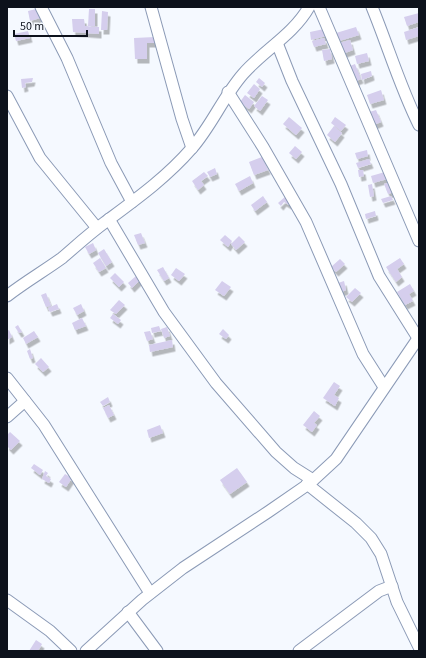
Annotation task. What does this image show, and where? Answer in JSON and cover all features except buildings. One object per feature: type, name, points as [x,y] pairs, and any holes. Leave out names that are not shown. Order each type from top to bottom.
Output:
[{"type":"street","points":[[41,7],[67,58],[110,162],[132,202]]},
{"type":"street","points":[[151,7],[182,119],[192,148]]},
{"type":"street","points":[[7,296],[61,258],[167,174],[192,148],[205,131],[228,92],[258,58],[278,43],[303,18],[309,7]]},
{"type":"street","points":[[319,7],[419,242]]},
{"type":"street","points":[[372,7],[398,76],[419,125]]},
{"type":"street","points":[[86,651],[150,593],[183,568],[268,512],[310,482],[336,459],[419,337],[398,309],[379,276],[341,184],[292,81],[278,43]]},
{"type":"street","points":[[228,92],[263,147],[306,222],[363,354],[384,387]]},
{"type":"street","points":[[7,96],[40,158],[97,228]]},
{"type":"street","points":[[109,220],[164,312],[216,383],[276,452],[371,538],[381,554],[392,586],[419,647]]},
{"type":"street","points":[[7,378],[49,432],[150,593]]},
{"type":"street","points":[[7,417],[25,401]]},
{"type":"street","points":[[299,651],[379,591],[392,586]]},
{"type":"street","points":[[7,600],[50,631],[71,651]]},
{"type":"street","points":[[128,612],[157,651]]}]
